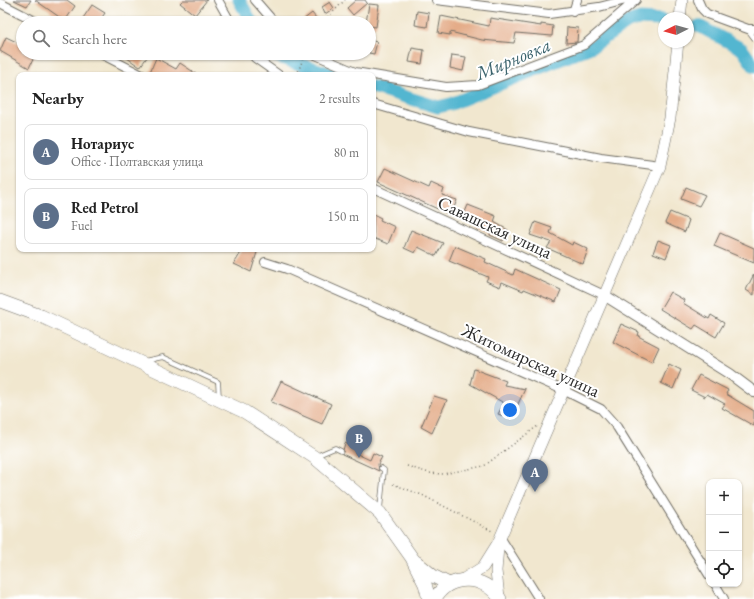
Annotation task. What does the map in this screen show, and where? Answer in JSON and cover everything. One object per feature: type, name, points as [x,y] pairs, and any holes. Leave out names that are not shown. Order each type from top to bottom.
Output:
[{"type":"highway","points":[[0,301],[41,316],[245,412],[314,457],[380,513],[412,558],[425,584],[429,599]]},
{"type":"highway","points":[[412,558],[433,576],[455,582],[472,580],[483,583],[492,589],[499,598]]},
{"type":"highway","points":[[435,599],[437,594],[455,582]]},
{"type":"main road","points":[[681,12],[682,0]]},
{"type":"main road","points":[[455,582],[482,567],[499,540],[660,166],[670,118],[677,48]]},
{"type":"main road","points":[[499,540],[496,571],[499,598]]},
{"type":"street","points":[[218,0],[227,16]]},
{"type":"street","points":[[256,0],[269,16]]},
{"type":"street","points":[[436,0],[549,14],[573,12],[626,0]]},
{"type":"street","points":[[498,0],[503,8]]},
{"type":"street","points":[[573,12],[576,0]]},
{"type":"street","points":[[376,75],[446,87],[478,84],[584,45],[636,0]]},
{"type":"street","points":[[698,0],[707,14],[751,29]]},
{"type":"street","points":[[0,3],[25,16]]},
{"type":"street","points":[[113,60],[136,72]]},
{"type":"street","points":[[258,60],[275,72]]},
{"type":"street","points":[[324,60],[355,72]]},
{"type":"street","points":[[376,105],[469,132],[601,158],[660,166]]},
{"type":"street","name":"Савашская улица","points":[[376,189],[604,294]]},
{"type":"street","name":"Житомирская улица","points":[[265,262],[287,269],[563,390],[600,409],[617,427],[706,570]]},
{"type":"street","points":[[604,294],[730,374],[754,392]]},
{"type":"street","points":[[499,540],[539,599]]},
{"type":"street","points":[[717,587],[724,599]]},
{"type":"lane","points":[[751,29],[754,38]]},
{"type":"lane","points":[[314,457],[335,448],[341,451]]},
{"type":"lane","points":[[380,513],[384,470],[381,468]]},
{"type":"path","points":[[329,16],[345,0]]},
{"type":"path","points":[[299,72],[305,60]]},
{"type":"path","points":[[407,466],[429,473],[443,474],[484,466],[539,425]]},
{"type":"path","points":[[393,484],[422,495],[494,532],[499,540]]},
{"type":"building","points":[[14,0],[31,0],[27,6]]},
{"type":"building","points":[[35,0],[67,0],[75,6],[68,16],[58,16]]},
{"type":"building","points":[[183,0],[207,0],[195,15],[180,3]]},
{"type":"building","points":[[356,0],[365,0],[367,3],[353,15],[347,8]]},
{"type":"building","points":[[330,2],[334,8],[325,14],[322,7]]},
{"type":"building","points":[[369,4],[379,5],[376,27],[376,16],[367,16]]},
{"type":"building","points":[[92,5],[105,13],[103,16],[84,16]]},
{"type":"building","points":[[417,11],[429,13],[427,27],[415,25]]},
{"type":"building","points":[[441,16],[489,26],[490,18],[541,26],[541,24],[553,26],[552,36],[516,33],[514,43],[482,40],[450,32],[450,35],[438,33]]},
{"type":"building","points":[[567,27],[578,28],[577,42],[566,43]]},
{"type":"building","points":[[6,37],[16,42],[16,60],[33,60],[29,68],[0,51]]},
{"type":"building","points":[[412,48],[424,50],[422,64],[409,62]]},
{"type":"building","points":[[452,55],[466,57],[463,71],[450,68]]},
{"type":"building","points":[[130,60],[145,60],[140,67]]},
{"type":"building","points":[[155,60],[160,60],[176,69],[180,63],[194,72],[150,72]]},
{"type":"building","points":[[385,168],[429,188],[431,183],[444,189],[442,195],[457,200],[451,215],[378,182]]},
{"type":"building","points":[[686,187],[705,195],[699,206],[681,199]]},
{"type":"building","points":[[468,205],[496,216],[494,222],[508,230],[503,241],[476,227],[477,225],[462,219]]},
{"type":"building","points":[[670,212],[689,220],[685,232],[665,223]]},
{"type":"building","points":[[376,216],[381,218],[380,220],[395,227],[388,244],[376,239]]},
{"type":"building","points":[[535,222],[552,228],[550,233],[572,245],[573,242],[588,249],[583,264],[547,248],[551,242],[530,235]]},
{"type":"building","points":[[411,230],[443,243],[436,256],[418,247],[415,253],[404,248]]},
{"type":"building","points":[[720,233],[754,248],[754,263],[714,246]]},
{"type":"building","points":[[658,240],[671,245],[666,258],[653,253]]},
{"type":"building","points":[[455,246],[486,259],[485,262],[513,275],[515,269],[561,290],[556,302],[502,282],[500,287],[486,281],[488,277],[449,261]]},
{"type":"building","points":[[241,252],[257,252],[251,272],[234,264]]},
{"type":"building","points":[[754,274],[754,295],[746,290]]},
{"type":"building","points":[[670,292],[684,300],[683,303],[709,319],[711,315],[724,323],[716,337],[696,325],[693,329],[660,309]]},
{"type":"building","points":[[621,324],[639,332],[638,336],[659,347],[652,362],[613,342]]},
{"type":"building","points":[[669,364],[681,370],[673,389],[661,383]]},
{"type":"building","points":[[474,369],[506,381],[504,385],[525,389],[511,419],[498,414],[504,403],[470,384]]},
{"type":"building","points":[[699,375],[728,390],[726,394],[754,411],[754,426],[722,408],[725,404],[707,394],[705,397],[691,390]]},
{"type":"building","points":[[281,381],[331,404],[322,424],[271,402]]},
{"type":"building","points":[[434,396],[447,400],[432,433],[421,427]]},
{"type":"building","points":[[345,443],[357,449],[355,453],[370,460],[373,453],[382,457],[378,464],[379,471],[342,454]]},
{"type":"waterway","name":"Мирновка","points":[[239,0],[248,16]]},
{"type":"waterway","name":"Мирновка","points":[[376,88],[438,107],[451,104],[593,46],[628,22],[637,19],[658,20]]},
{"type":"waterway","name":"Мирновка","points":[[699,26],[742,49],[754,66]]},
{"type":"waterway","name":"Мирновка","points":[[287,60],[325,72]]},
{"type":"place","name":"Red Petrol","points":[[359,458]]},
{"type":"place","name":"Нотариус","points":[[535,492]]}]
